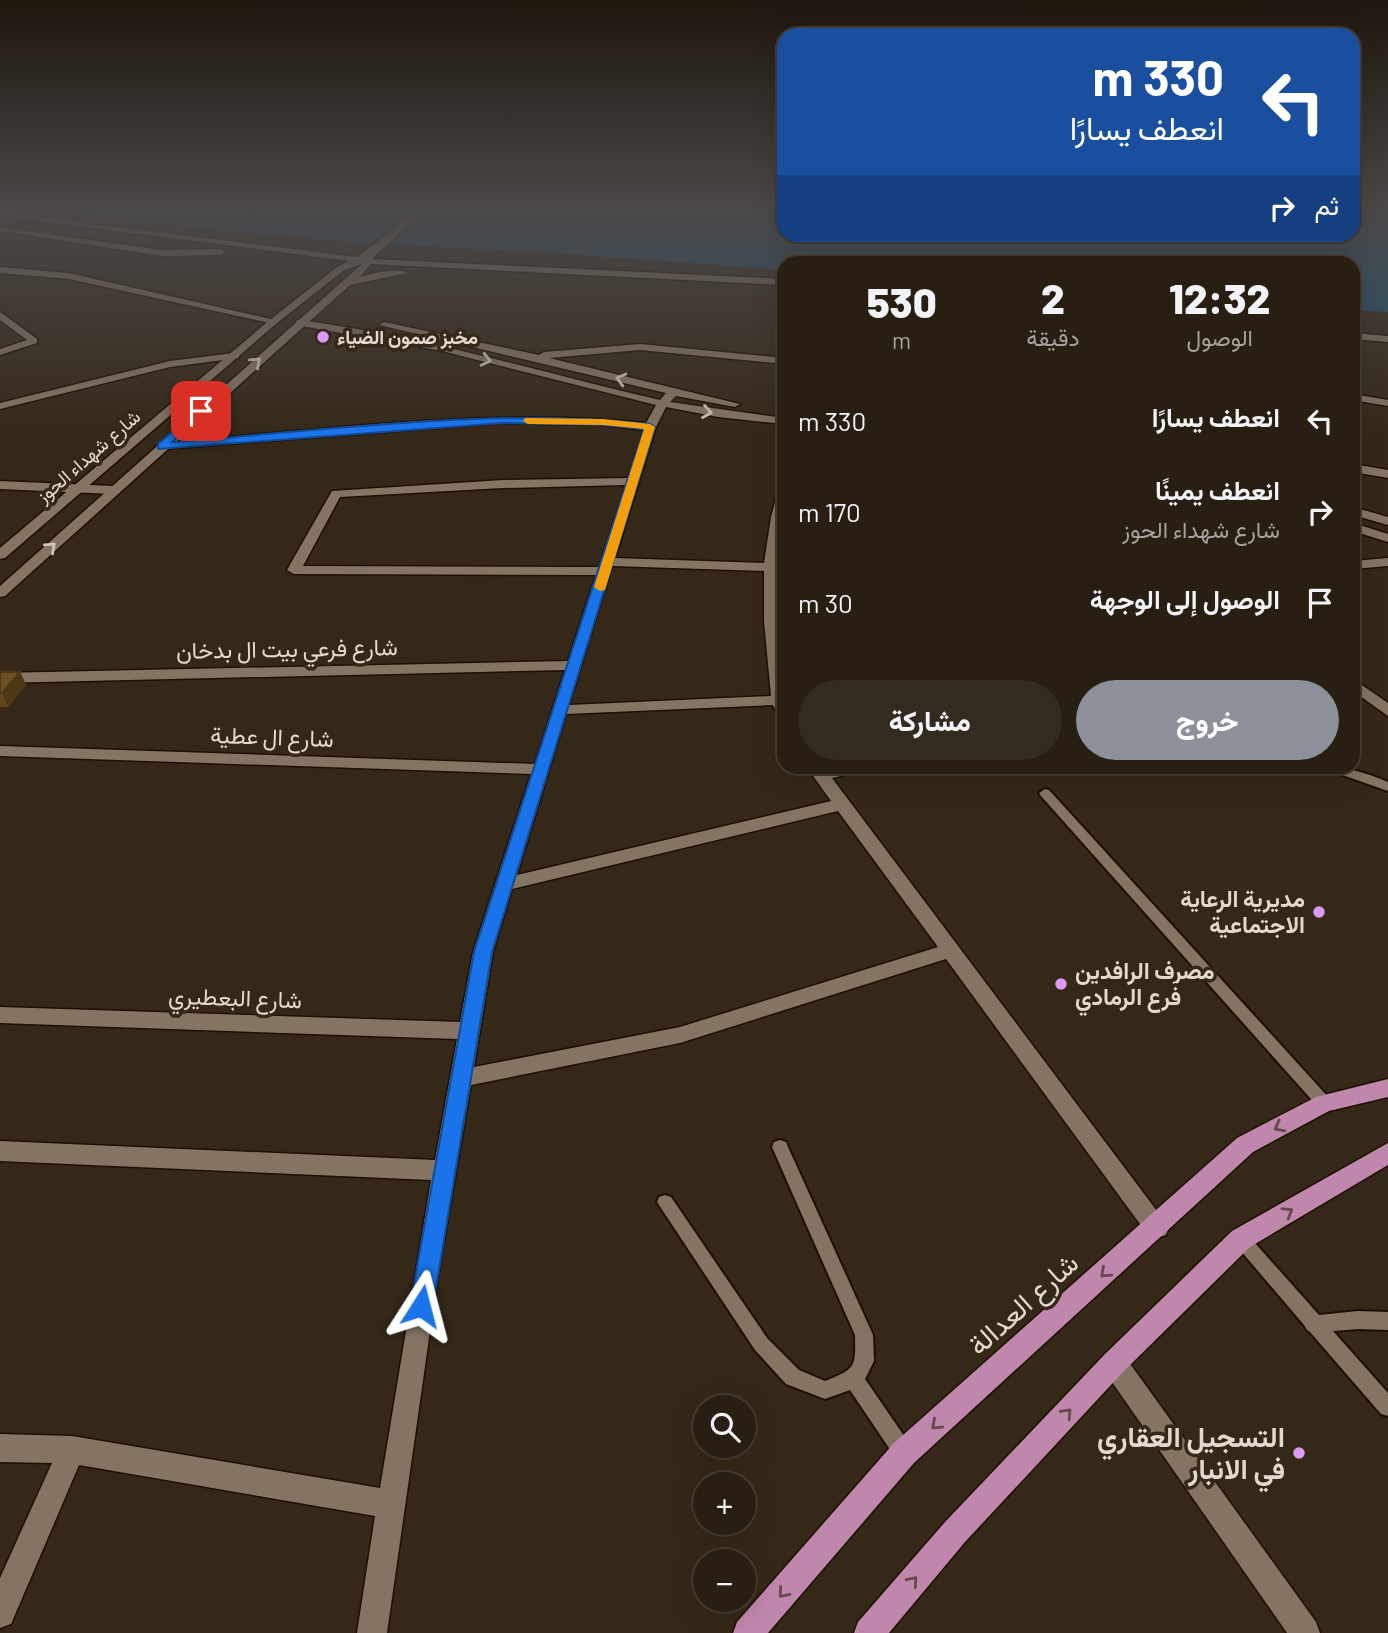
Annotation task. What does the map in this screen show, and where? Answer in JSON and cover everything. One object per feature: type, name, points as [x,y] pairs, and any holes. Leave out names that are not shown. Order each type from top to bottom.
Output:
[{"type":"main road","name":"شارع العدالة","points":[[748,1633],[904,1453],[1245,1145],[1324,1103],[1388,1087]]},
{"type":"main road","points":[[869,1633],[955,1532],[1114,1363],[1241,1239],[1388,1153]]},
{"type":"street","points":[[120,287],[274,321]]},
{"type":"street","name":"شارع شهداء الحوز","points":[[0,555],[316,287]]},
{"type":"street","name":"شارع شهداء الحوز","points":[[0,593],[341,287]]},
{"type":"street","points":[[678,287],[771,292]]},
{"type":"street","points":[[312,312],[531,356],[716,414],[777,420]]},
{"type":"street","points":[[0,315],[34,341],[0,352]]},
{"type":"street","points":[[299,323],[346,329],[668,398],[777,408]]},
{"type":"street","points":[[1360,327],[1388,329]]},
{"type":"street","points":[[1360,337],[1388,339]]},
{"type":"street","points":[[531,356],[640,347],[777,359]]},
{"type":"street","points":[[0,406],[170,364],[233,356]]},
{"type":"street","points":[[372,1633],[444,1170],[483,952],[650,427],[668,398]]},
{"type":"street","points":[[1360,398],[1388,403]]},
{"type":"street","points":[[162,446],[503,420],[603,422],[650,427]]},
{"type":"street","points":[[1360,469],[1388,474]]},
{"type":"street","points":[[634,481],[503,484],[336,494],[294,570],[771,567]]},
{"type":"street","points":[[0,485],[113,490]]},
{"type":"street","points":[[1360,513],[1388,521]]},
{"type":"street","points":[[1360,529],[1388,538]]},
{"type":"street","points":[[776,616],[771,567],[777,532]]},
{"type":"street","points":[[1360,564],[1388,562]]},
{"type":"street","name":"شارع فرعي بيت ال بدخان","points":[[0,678],[575,665]]},
{"type":"street","points":[[1360,689],[1388,711]]},
{"type":"street","points":[[560,710],[777,706]]},
{"type":"street","name":"شارع ال عطية","points":[[0,751],[542,769]]},
{"type":"street","points":[[818,774],[1157,1227]]},
{"type":"street","points":[[505,884],[842,804]]},
{"type":"street","points":[[460,1078],[680,1035],[951,950]]},
{"type":"street","name":"شارع البعطيري","points":[[0,1014],[469,1031]]},
{"type":"street","points":[[0,1151],[444,1170]]},
{"type":"street","points":[[1114,1363],[1305,1633]]},
{"type":"street","points":[[0,1448],[72,1450],[391,1504]]},
{"type":"street","points":[[0,1613],[72,1450]]},
{"type":"lane","points":[[1352,774],[1388,787]]},
{"type":"lane","points":[[1045,793],[1324,1103]]},
{"type":"lane","points":[[665,1202],[761,1344],[793,1377],[825,1391],[854,1379],[865,1361],[864,1335],[780,1147]]},
{"type":"lane","points":[[1241,1239],[1388,1407]]},
{"type":"lane","points":[[1313,1324],[1358,1320],[1388,1321]]},
{"type":"lane","points":[[854,1379],[904,1453]]},
{"type":"water","points":[[1360,287],[1388,287],[1388,312],[1360,310]]},
{"type":"building","points":[[0,672],[20,672],[0,694]]},
{"type":"slow traffic","points":[[528,421],[627,423],[650,427],[600,587]]},
{"type":"place","name":"مخبز صمون الضياء","points":[[323,337]]},
{"type":"place","name":"مديرية الرعاية الاجتماعية","points":[[1319,912]]},
{"type":"place","name":"مصرف الرافدين فرع الرمادي","points":[[1061,984]]},
{"type":"place","name":"التسجيل العقاري في الانبار","points":[[1299,1453]]},
{"type":"route","points":[[201,411],[162,446],[503,420],[627,423],[650,427],[483,952],[421,1306]]}]
